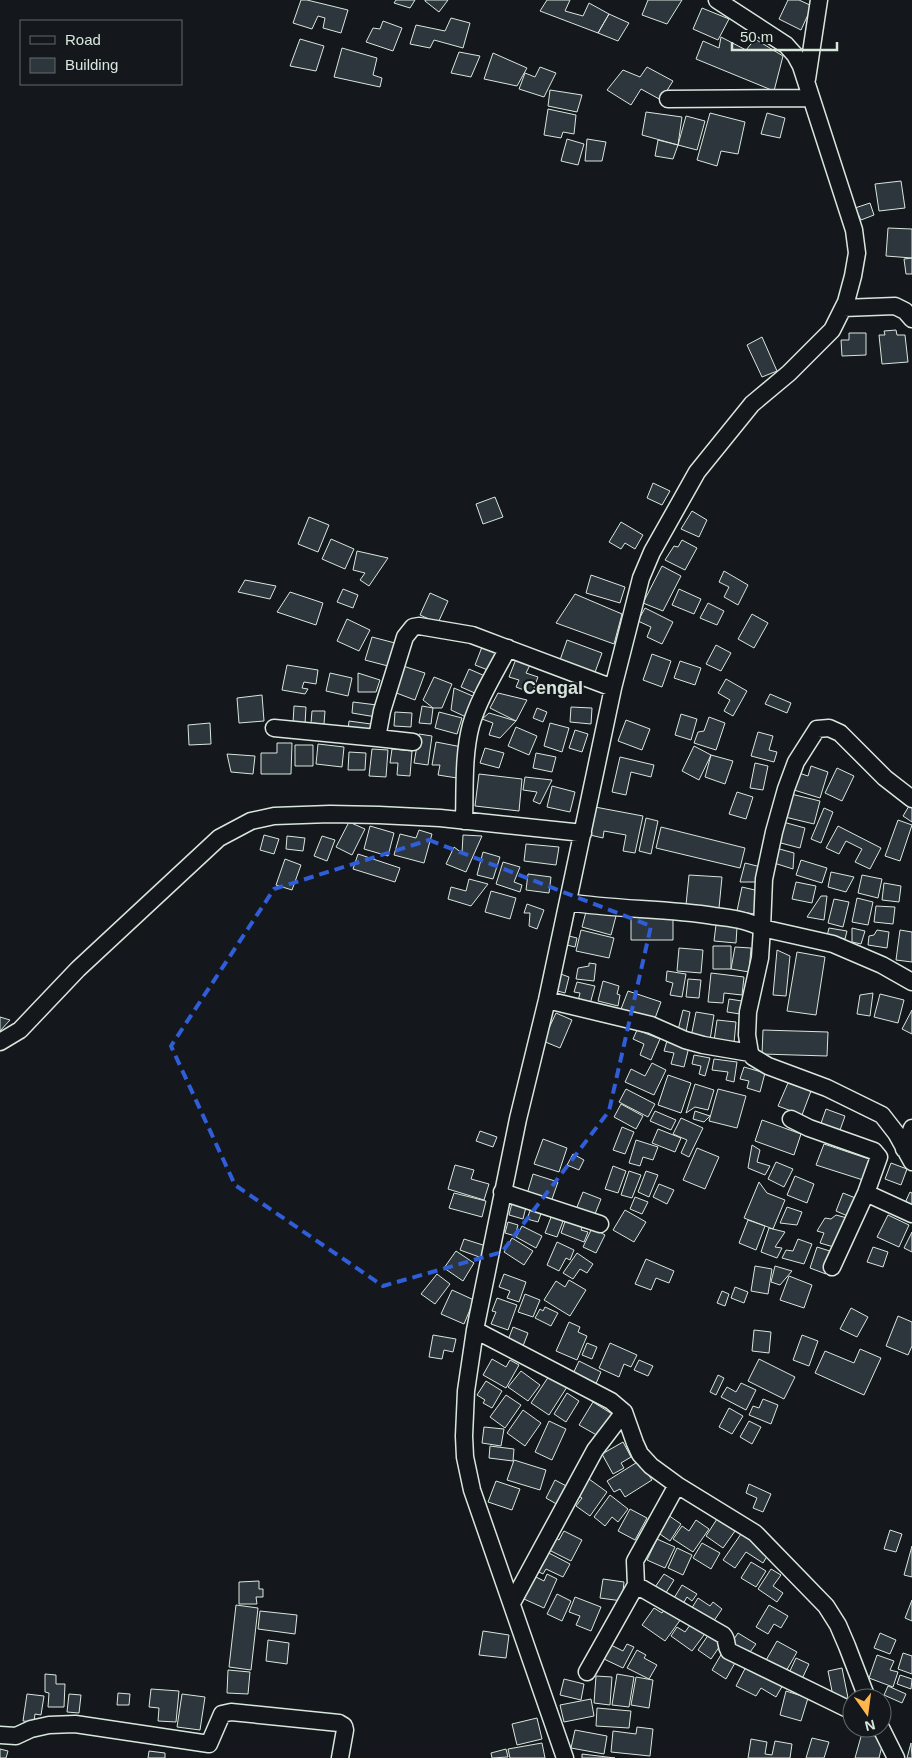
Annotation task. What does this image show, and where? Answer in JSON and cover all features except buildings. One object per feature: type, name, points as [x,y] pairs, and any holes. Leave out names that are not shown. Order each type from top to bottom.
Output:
[{"type":"street","points":[[807,80],[819,0]]},
{"type":"street","points":[[565,1758],[472,1490],[465,1457],[466,1392],[475,1330],[502,1192],[547,1000],[612,688],[641,578],[652,552],[697,472],[752,404],[789,373],[832,330],[843,308],[853,276],[857,253],[854,230],[801,66],[795,55],[786,45],[721,1]]},
{"type":"street","points":[[668,99],[812,98]]},
{"type":"street","points":[[843,308],[895,306],[905,311],[912,319]]},
{"type":"street","points":[[377,738],[382,710],[405,637],[413,628],[419,626],[472,635],[612,688]]},
{"type":"street","points":[[464,821],[467,756],[471,725],[508,648]]},
{"type":"street","points":[[274,728],[414,742]]},
{"type":"street","points":[[908,1156],[889,1123],[876,1112],[827,1088],[768,1066],[750,1053],[747,1035],[748,1012],[760,958],[764,879],[774,832],[796,762],[817,729],[829,728],[840,733],[885,778],[912,799]]},
{"type":"street","points":[[0,1042],[20,1030],[78,969],[219,838],[242,825],[274,816],[379,815],[583,832]]},
{"type":"street","points":[[568,902],[694,913],[745,921],[762,928],[833,944],[882,965],[912,982]]},
{"type":"street","points":[[547,1000],[651,1026],[703,1045],[750,1053]]},
{"type":"street","points":[[791,1119],[809,1128],[874,1151],[879,1157],[866,1193],[832,1266]]},
{"type":"street","points":[[908,1156],[912,1128]]},
{"type":"street","points":[[502,1192],[600,1224]]},
{"type":"street","points":[[866,1193],[912,1214]]},
{"type":"street","points":[[475,1330],[611,1401],[624,1412],[634,1443],[640,1454],[651,1466],[677,1485],[755,1533],[826,1606],[847,1646],[863,1688]]},
{"type":"street","points":[[512,1603],[595,1450],[624,1412]]},
{"type":"street","points":[[587,1672],[636,1585],[635,1561],[677,1485]]},
{"type":"street","points":[[636,1585],[723,1635],[729,1651],[842,1706]]},
{"type":"street","points":[[0,1735],[16,1736],[31,1729],[49,1725],[75,1724],[209,1744],[222,1714],[231,1712],[339,1723],[344,1726],[345,1730],[340,1758]]},
{"type":"street","points":[[886,1738],[896,1758]]},
{"type":"highlighted area","points":[[429,840],[651,926],[609,1111],[502,1252],[383,1286],[235,1185],[171,1046],[274,889]]},
{"type":"district","name":"Cengal","points":[[553,688]]}]
